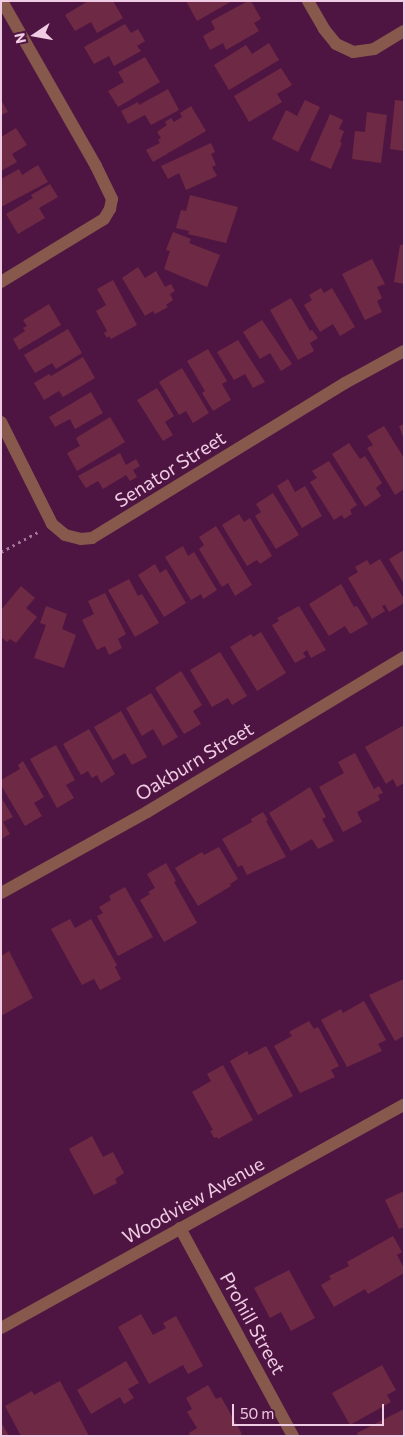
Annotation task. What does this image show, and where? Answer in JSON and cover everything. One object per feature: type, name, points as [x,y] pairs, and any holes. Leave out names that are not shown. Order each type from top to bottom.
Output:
[{"type":"street","points":[[1,282],[104,218],[110,210],[112,199],[96,166],[2,1]]},
{"type":"street","points":[[308,1],[324,29],[336,44],[353,52],[374,49],[404,31]]},
{"type":"street","name":"Senator Street","points":[[52,524],[64,535],[81,539],[92,538],[345,383],[404,351]]},
{"type":"street","points":[[1,422],[52,524]]},
{"type":"street","name":"Oakburn Street","points":[[1,893],[147,812],[404,657]]},
{"type":"street","name":"Woodview Avenue","points":[[1,1328],[404,1105]]},
{"type":"street","name":"Prohill Street","points":[[180,1228],[293,1436]]},
{"type":"path","points":[[1,552],[52,524]]},
{"type":"building","points":[[88,1],[113,1],[123,18],[97,33],[91,22],[75,31],[65,15]]},
{"type":"building","points":[[186,1],[232,1],[197,21]]},
{"type":"building","points":[[251,1],[261,19],[254,23],[259,31],[226,50],[223,43],[210,50],[203,36],[215,29],[211,21]]},
{"type":"building","points":[[125,24],[131,33],[138,29],[145,41],[137,46],[141,51],[114,66],[109,56],[94,64],[84,47]]},
{"type":"building","points":[[269,43],[279,60],[229,90],[214,65],[246,45],[252,54]]},
{"type":"building","points":[[145,57],[160,82],[118,107],[108,91],[124,82],[118,72]]},
{"type":"building","points":[[281,68],[292,85],[277,94],[282,102],[249,122],[234,96]]},
{"type":"building","points":[[168,89],[179,110],[151,125],[145,115],[128,124],[121,111],[138,102],[139,105]]},
{"type":"building","points":[[1,100],[8,112],[1,115]]},
{"type":"building","points":[[305,100],[320,107],[298,152],[272,139],[286,110],[297,116]]},
{"type":"building","points":[[395,100],[404,101],[404,151],[390,149]]},
{"type":"building","points":[[191,106],[206,131],[153,162],[146,150],[160,143],[158,140],[161,138],[157,132],[167,125],[165,122],[171,118],[174,122],[182,117],[180,113]]},
{"type":"building","points":[[367,112],[387,115],[381,163],[352,159],[355,131],[365,132]]},
{"type":"building","points":[[330,114],[343,120],[339,129],[344,131],[340,142],[342,143],[331,169],[310,160]]},
{"type":"building","points":[[16,128],[27,145],[12,154],[17,162],[1,171],[1,137]]},
{"type":"building","points":[[211,143],[215,152],[211,154],[216,165],[212,167],[217,176],[186,190],[179,173],[168,179],[161,166]]},
{"type":"building","points":[[38,165],[48,182],[1,207],[1,179],[19,169],[22,175]]},
{"type":"building","points":[[50,184],[58,197],[39,208],[45,218],[18,234],[6,214],[33,198],[31,195]]},
{"type":"building","points":[[190,195],[238,207],[226,243],[188,234],[189,231],[176,228],[181,210],[186,211]]},
{"type":"building","points":[[173,232],[191,239],[189,243],[220,255],[207,287],[164,269],[170,251],[166,250]]},
{"type":"building","points":[[400,245],[404,245],[404,284],[394,282]]},
{"type":"building","points":[[372,259],[385,284],[377,287],[382,298],[377,301],[382,312],[365,320],[342,274]]},
{"type":"building","points":[[138,267],[145,278],[156,271],[165,287],[171,284],[175,291],[170,294],[173,300],[166,305],[168,307],[155,314],[153,311],[145,316],[122,278]]},
{"type":"building","points":[[113,280],[137,325],[111,339],[109,336],[107,338],[104,333],[107,331],[96,311],[106,305],[97,289]]},
{"type":"building","points":[[321,288],[324,293],[332,288],[355,327],[340,336],[333,324],[320,332],[304,305],[312,300],[309,295]]},
{"type":"building","points":[[291,298],[310,331],[312,330],[318,338],[310,343],[314,351],[298,360],[270,310]]},
{"type":"building","points":[[49,304],[61,325],[19,350],[13,339],[25,331],[23,328],[27,326],[23,320]]},
{"type":"building","points":[[262,320],[292,364],[281,371],[270,353],[260,359],[243,332]]},
{"type":"building","points":[[68,329],[82,353],[56,369],[52,363],[35,373],[24,355]]},
{"type":"building","points":[[238,340],[265,382],[253,388],[245,374],[234,380],[217,352]]},
{"type":"building","points":[[208,349],[227,381],[222,384],[231,400],[213,411],[202,393],[205,391],[187,361]]},
{"type":"building","points":[[83,357],[95,378],[63,397],[59,391],[44,400],[34,383],[49,374],[51,376]]},
{"type":"building","points":[[182,368],[209,413],[193,423],[186,411],[179,415],[159,382]]},
{"type":"building","points":[[157,388],[174,416],[165,422],[173,435],[163,441],[137,400]]},
{"type":"building","points":[[91,392],[103,413],[75,429],[70,419],[55,427],[49,417]]},
{"type":"building","points":[[110,417],[125,442],[77,471],[67,453],[80,446],[76,438]]},
{"type":"building","points":[[404,424],[404,437],[403,437],[399,426]]},
{"type":"building","points":[[384,426],[404,458],[404,489],[395,495],[367,448],[373,445],[367,436]]},
{"type":"building","points":[[349,443],[360,459],[365,456],[382,483],[376,488],[381,496],[365,507],[332,454]]},
{"type":"building","points":[[120,453],[126,465],[136,459],[140,466],[133,470],[137,477],[130,481],[126,475],[103,489],[98,481],[86,488],[78,476]]},
{"type":"building","points":[[329,461],[357,505],[350,510],[352,514],[344,519],[342,515],[334,520],[310,482],[317,478],[312,471]]},
{"type":"building","points":[[288,479],[295,492],[305,486],[322,516],[302,528],[277,486]]},
{"type":"building","points":[[273,493],[299,535],[276,549],[255,516],[261,512],[256,504]]},
{"type":"building","points":[[239,514],[244,522],[250,518],[272,556],[260,564],[257,560],[247,566],[222,525]]},
{"type":"building","points":[[216,526],[252,585],[235,596],[228,583],[222,587],[199,549],[204,545],[199,537]]},
{"type":"building","points":[[183,546],[188,556],[194,552],[217,590],[203,599],[201,594],[191,600],[165,557]]},
{"type":"building","points":[[404,550],[404,584],[389,559]]},
{"type":"building","points":[[380,559],[404,599],[404,603],[389,612],[385,605],[382,606],[385,611],[372,619],[348,578],[358,572],[355,567],[367,560],[370,565]]},
{"type":"building","points":[[155,564],[160,573],[166,569],[186,603],[164,617],[138,575]]},
{"type":"building","points":[[129,579],[138,596],[142,594],[159,623],[135,637],[108,590]]},
{"type":"building","points":[[341,584],[354,607],[357,606],[368,624],[350,634],[345,626],[329,636],[309,604]]},
{"type":"building","points":[[21,586],[35,598],[26,608],[37,617],[16,643],[10,639],[7,642],[1,637],[1,610]]},
{"type":"building","points":[[105,593],[126,634],[118,639],[122,648],[109,655],[105,646],[97,650],[82,620],[94,614],[88,601]]},
{"type":"building","points":[[46,606],[67,614],[62,629],[76,635],[64,668],[34,658],[46,625],[40,623]]},
{"type":"building","points":[[299,606],[326,650],[311,658],[307,650],[303,653],[306,657],[295,663],[272,625],[279,621],[277,618]]},
{"type":"building","points":[[261,632],[286,673],[257,691],[230,647],[251,634],[253,637]]},
{"type":"building","points":[[220,652],[247,696],[232,705],[228,698],[212,707],[190,670]]},
{"type":"building","points":[[181,671],[202,705],[193,711],[201,724],[184,734],[155,688]]},
{"type":"building","points":[[151,693],[178,737],[163,746],[153,729],[142,736],[126,708]]},
{"type":"building","points":[[121,711],[147,757],[132,765],[125,753],[113,760],[94,727]]},
{"type":"building","points":[[404,725],[404,783],[397,787],[393,779],[386,784],[365,747]]},
{"type":"building","points":[[89,729],[115,774],[101,783],[97,775],[92,778],[88,771],[81,775],[63,744]]},
{"type":"building","points":[[56,745],[75,780],[66,785],[74,798],[57,808],[30,759]]},
{"type":"building","points":[[355,753],[374,789],[379,786],[383,793],[378,795],[380,800],[357,812],[362,822],[343,832],[319,787],[344,773],[338,762]]},
{"type":"building","points":[[23,761],[44,797],[34,803],[42,816],[25,826],[1,785],[1,780],[20,769],[18,765]]},
{"type":"building","points":[[310,787],[326,817],[322,819],[334,841],[318,849],[312,839],[291,851],[269,813]]},
{"type":"building","points":[[1,797],[13,817],[3,822],[10,834],[1,839]]},
{"type":"building","points":[[263,812],[286,857],[247,875],[242,865],[238,867],[222,839],[252,822],[251,819]]},
{"type":"building","points":[[219,847],[238,879],[230,884],[231,886],[198,906],[175,868],[202,852],[204,855]]},
{"type":"building","points":[[166,863],[176,881],[174,882],[197,923],[164,942],[140,900],[150,894],[148,892],[155,888],[147,874]]},
{"type":"building","points":[[125,887],[153,937],[118,956],[97,916],[103,913],[99,907],[111,900],[109,896]]},
{"type":"building","points":[[70,919],[75,928],[91,919],[117,965],[115,967],[121,979],[100,990],[94,979],[82,985],[51,929]]},
{"type":"building","points":[[9,951],[33,998],[1,1016],[1,956]]},
{"type":"building","points":[[404,979],[404,1036],[395,1041],[369,995]]},
{"type":"building","points":[[364,1001],[386,1040],[378,1044],[382,1051],[347,1067],[321,1020],[341,1009],[343,1013]]},
{"type":"building","points":[[309,1021],[314,1029],[318,1027],[339,1066],[331,1070],[335,1077],[300,1093],[274,1046],[292,1036],[289,1032]]},
{"type":"building","points":[[266,1046],[293,1096],[258,1115],[230,1061],[247,1051],[249,1055]]},
{"type":"building","points":[[223,1065],[253,1120],[218,1139],[217,1137],[214,1138],[210,1131],[213,1130],[192,1092],[211,1081],[207,1074]]},
{"type":"building","points":[[92,1136],[103,1157],[113,1152],[124,1173],[115,1179],[117,1183],[94,1195],[69,1149]]},
{"type":"building","points":[[404,1191],[404,1227],[399,1229],[385,1200]]},
{"type":"building","points":[[393,1236],[402,1252],[397,1255],[404,1268],[404,1273],[368,1294],[365,1289],[334,1307],[321,1285],[331,1279],[329,1276],[349,1266],[347,1262]]},
{"type":"building","points":[[289,1270],[315,1318],[291,1331],[281,1312],[270,1318],[254,1288]]},
{"type":"building","points":[[141,1314],[153,1335],[166,1328],[163,1323],[176,1316],[203,1366],[188,1374],[183,1365],[149,1384],[118,1327]]},
{"type":"building","points":[[126,1361],[139,1383],[128,1389],[134,1398],[124,1404],[120,1397],[91,1414],[77,1390]]},
{"type":"building","points":[[382,1365],[396,1390],[387,1395],[391,1402],[350,1425],[332,1393]]},
{"type":"building","points":[[60,1381],[89,1436],[21,1436],[5,1406],[32,1391],[34,1395]]},
{"type":"building","points":[[208,1385],[216,1399],[221,1397],[242,1434],[239,1436],[190,1436],[189,1433],[197,1428],[187,1412],[192,1409],[186,1398]]},
{"type":"building","points":[[404,1409],[404,1436],[358,1436],[357,1433]]},
{"type":"building","points":[[1,1422],[9,1436],[1,1436]]}]
